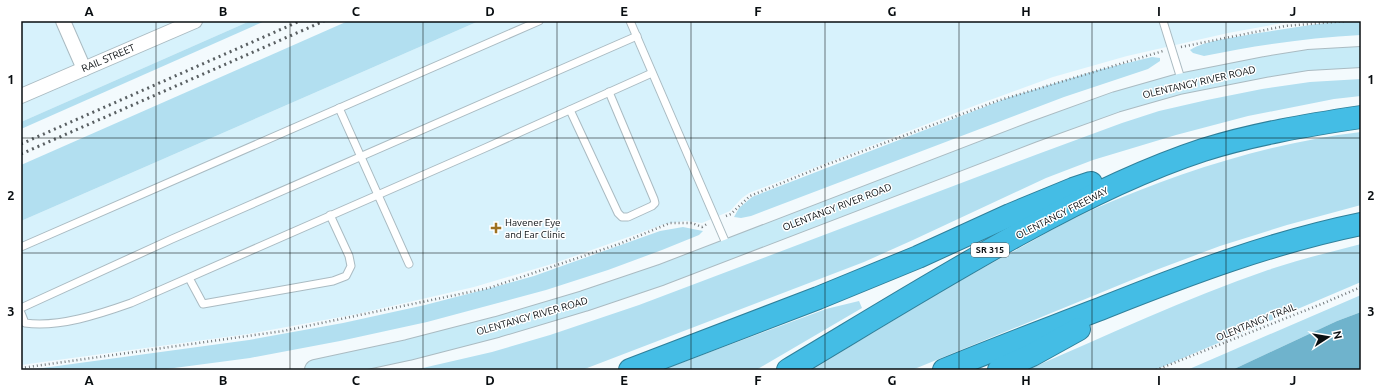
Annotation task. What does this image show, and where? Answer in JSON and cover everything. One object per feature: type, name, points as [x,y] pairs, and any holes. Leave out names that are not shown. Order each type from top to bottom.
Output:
[{"type":"highway","name":"OLENTANGY FREEWAY","points":[[788,370],[966,263],[1064,210],[1138,175],[1202,151],[1239,140],[1282,130],[1361,117]]},
{"type":"highway","points":[[630,370],[818,298],[918,257],[1010,215],[1073,189],[1142,167],[1202,151]]},
{"type":"highway","points":[[944,370],[1142,292],[1209,268],[1281,244],[1361,224]]},
{"type":"highway","points":[[999,370],[1032,355],[1142,292]]},
{"type":"main road","name":"OLENTANGY RIVER ROAD","points":[[315,370],[408,350],[497,327],[584,301],[660,275],[1033,132],[1116,102],[1182,84],[1265,67],[1308,60],[1361,57]]},
{"type":"street","points":[[63,21],[84,69]]},
{"type":"street","name":"RAIL STREET","points":[[21,96],[195,21]]},
{"type":"lane","points":[[21,247],[538,21]]},
{"type":"lane","points":[[630,21],[728,248]]},
{"type":"lane","points":[[1163,21],[1182,84]]},
{"type":"lane","points":[[21,308],[172,239],[636,36]]},
{"type":"lane","points":[[21,313],[25,323],[35,325],[74,320],[103,313],[131,303],[652,73]]},
{"type":"lane","points":[[570,110],[618,213],[622,217],[628,217],[652,206],[655,203],[654,198],[609,92]]},
{"type":"lane","points":[[339,108],[409,264]]},
{"type":"lane","points":[[189,278],[203,304],[333,281],[346,276],[351,266],[349,256],[330,215]]},
{"type":"path","points":[[21,368],[283,331],[489,288],[619,244],[670,223],[692,223],[702,227],[731,214],[750,196],[836,161],[998,101],[1156,52],[1285,26],[1346,21]]},
{"type":"path","name":"OLENTANGY TRAIL","points":[[1156,370],[1361,287]]},
{"type":"shaded area","points":[[21,21],[250,21],[21,122]]},
{"type":"shaded area","points":[[250,21],[265,21],[21,129],[21,122]]},
{"type":"shaded area","points":[[348,21],[479,21],[21,221],[21,165]]},
{"type":"shaded area","points":[[479,21],[1293,21],[1228,33],[1127,56],[1053,77],[971,107],[749,193],[730,211],[702,223],[686,221],[665,224],[555,263],[474,287],[357,314],[248,334],[21,365],[21,221]]},
{"type":"shaded area","points":[[1361,21],[1361,35],[1282,42],[1204,56],[1193,53],[1190,50],[1204,44],[1252,34],[1320,24]]},
{"type":"shaded area","points":[[1152,57],[1160,58],[1160,61],[1148,69],[1064,97],[751,216],[741,218],[734,217],[739,208],[752,197],[1010,97],[1098,70]]},
{"type":"shaded area","points":[[1361,79],[1361,96],[1334,99],[1248,116],[1176,135],[1093,160],[1046,178],[864,262],[582,370],[414,370],[492,352],[550,335],[639,305],[1038,154],[1159,111],[1262,89],[1310,82]]},
{"type":"shaded area","points":[[1361,132],[1361,205],[1287,225],[1220,246],[1156,270],[912,370],[812,370],[913,308],[1074,218],[1094,209],[1192,171],[1258,151],[1292,143]]},
{"type":"shaded area","points":[[683,227],[703,231],[699,235],[662,250],[608,270],[546,290],[427,322],[340,341],[250,358],[159,370],[28,370],[249,340],[343,323],[425,305],[534,276],[660,231]]},
{"type":"shaded area","points":[[1361,244],[1361,282],[1155,370],[1027,370],[1146,318],[1237,281],[1314,256]]},
{"type":"shaded area","points":[[1361,295],[1361,312],[1337,321],[1232,370],[1187,370]]},
{"type":"shaded area","points":[[859,301],[862,308],[756,370],[662,370],[826,309]]},
{"type":"shaded area","points":[[1361,312],[1361,370],[1232,370],[1337,321]]},
{"type":"railway","points":[[21,144],[300,21]]},
{"type":"railway","points":[[21,154],[324,21]]},
{"type":"place","name":"Havener Eye and Ear Clinic","points":[[496,228]]}]
